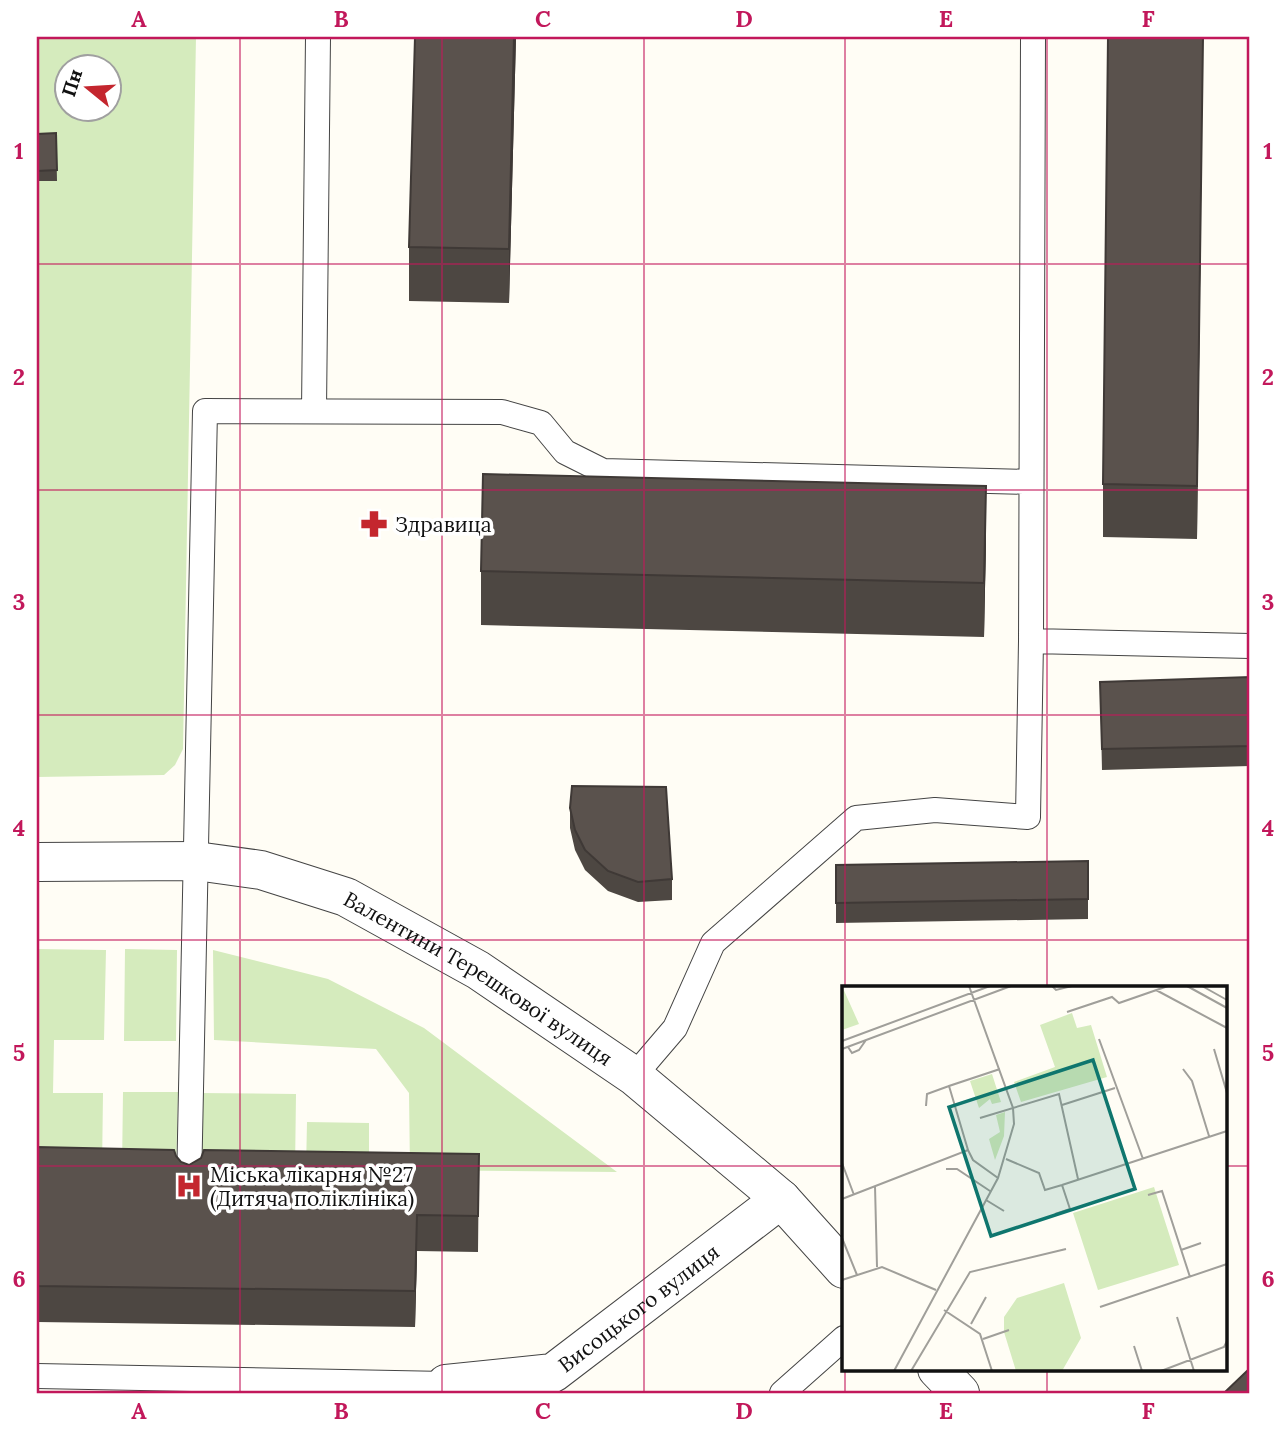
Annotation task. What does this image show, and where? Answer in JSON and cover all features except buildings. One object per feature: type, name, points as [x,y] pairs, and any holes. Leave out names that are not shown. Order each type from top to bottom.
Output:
[{"type":"street","name":"Валентини Терешкової вулиця","points":[[37,862],[196,860],[261,870],[346,897],[478,970],[634,1076],[781,1199],[842,1267]]},
{"type":"street","name":"Висоцького вулиця","points":[[446,1389],[553,1373],[781,1199]]},
{"type":"lane","points":[[314,410],[318,37]]},
{"type":"lane","points":[[634,1076],[675,1028],[713,943],[856,818],[935,810],[1028,817],[1033,37]]},
{"type":"lane","points":[[189,1186],[205,411],[502,412],[541,423],[565,452],[603,471],[1031,482]]},
{"type":"lane","points":[[1031,641],[1250,646]]},
{"type":"lane","points":[[782,1393],[842,1340]]},
{"type":"lane","points":[[37,1376],[446,1389]]},
{"type":"green space","points":[[37,37],[196,37],[183,749],[175,765],[164,775],[37,777]]},
{"type":"green space","points":[[37,949],[106,950],[104,1040],[54,1040],[53,1093],[103,1093],[102,1170],[37,1169]]},
{"type":"green space","points":[[125,949],[177,950],[176,1041],[124,1041]]},
{"type":"green space","points":[[213,950],[328,979],[424,1028],[617,1172],[410,1170],[409,1093],[376,1049],[214,1040]]},
{"type":"green space","points":[[123,1092],[178,1092],[176,1169],[122,1169]]},
{"type":"green space","points":[[197,1093],[296,1094],[295,1170],[196,1169]]},
{"type":"green space","points":[[307,1122],[369,1123],[369,1171],[306,1170]]},
{"type":"place","name":"Здравица","points":[[374,524]]},
{"type":"place","name":"Міська лікарня №27 (Дитяча поліклініка)","points":[[189,1186]]}]
